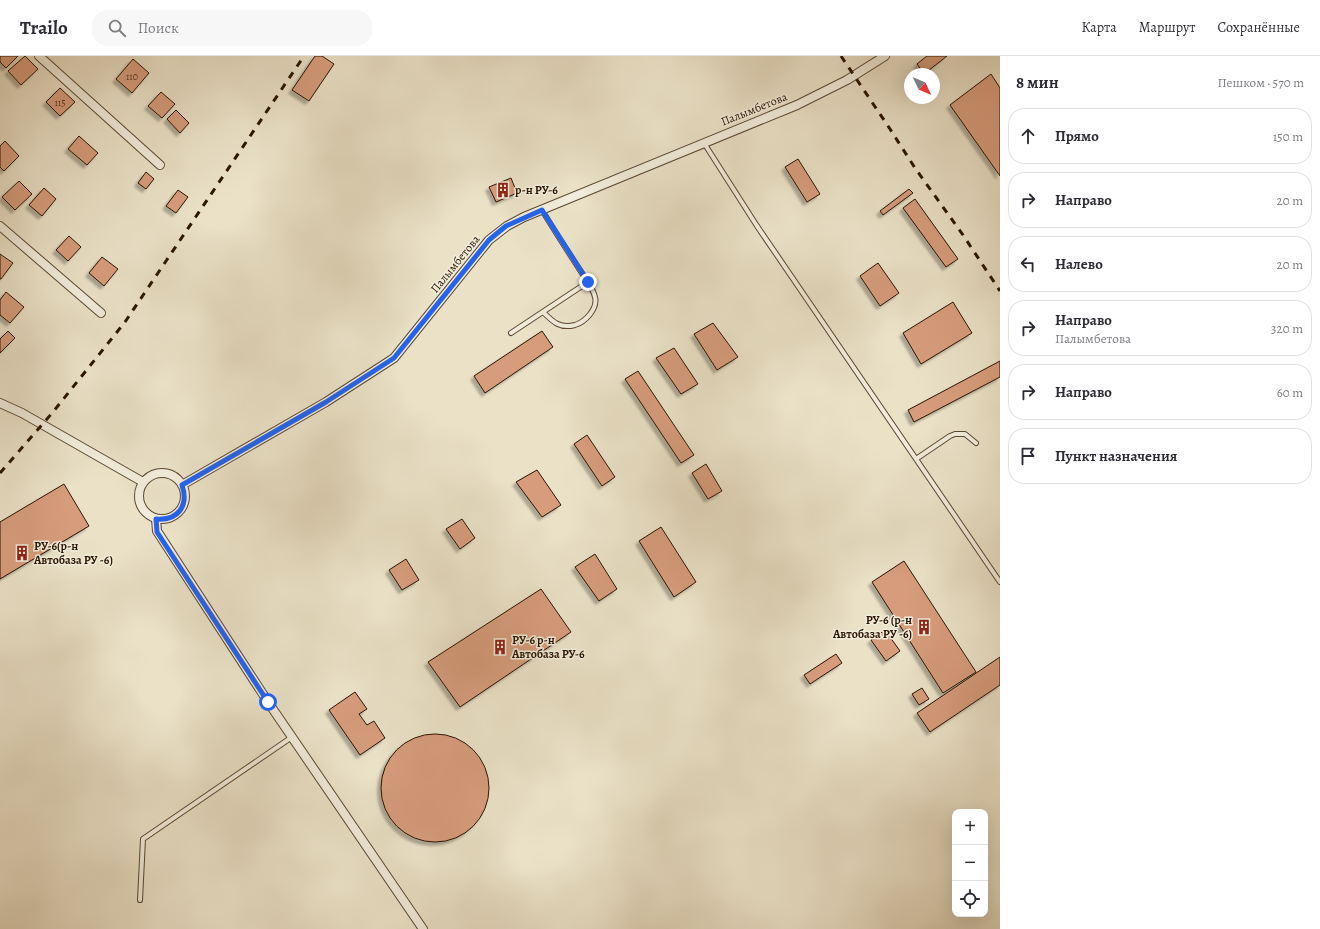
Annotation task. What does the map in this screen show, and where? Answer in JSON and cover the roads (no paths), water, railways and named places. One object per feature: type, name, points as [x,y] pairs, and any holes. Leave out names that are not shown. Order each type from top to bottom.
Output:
[{"type":"street","points":[[39,56],[160,165]]},
{"type":"street","name":"Палымбетова","points":[[182,485],[326,402],[394,358],[489,240],[506,226],[797,105],[847,80],[885,56]]},
{"type":"street","points":[[0,226],[101,313]]},
{"type":"street","points":[[0,403],[22,413],[143,482]]},
{"type":"street","points":[[156,473],[164,473],[178,479],[182,485],[185,492],[185,500],[178,514],[171,518],[164,520],[149,516],[143,511],[139,504],[139,489],[149,476],[156,473]]},
{"type":"street","points":[[156,519],[157,532],[268,702],[423,929]]},
{"type":"lane","points":[[704,143],[757,226],[1000,582]]},
{"type":"lane","points":[[542,210],[588,282],[595,297],[595,306],[591,313],[577,324],[560,326],[553,322],[543,312]]},
{"type":"lane","points":[[511,333],[588,282]]},
{"type":"lane","points":[[916,459],[955,434],[965,434],[976,443]]},
{"type":"lane","points":[[140,900],[143,839],[292,736]]},
{"type":"railway","points":[[0,473],[53,412],[125,322],[304,56]]},
{"type":"railway","points":[[841,56],[915,168],[963,235],[1000,291]]},
{"type":"place","name":"р-н РУ-6","points":[[503,190]]},
{"type":"place","name":"РУ-6(р-н Автобаза РУ -6)","points":[[22,553]]},
{"type":"place","name":"РУ-6 (р-н Автобаза РУ -6)","points":[[924,627]]},
{"type":"place","name":"РУ-6 р-н Автобаза РУ-6","points":[[500,647]]}]
